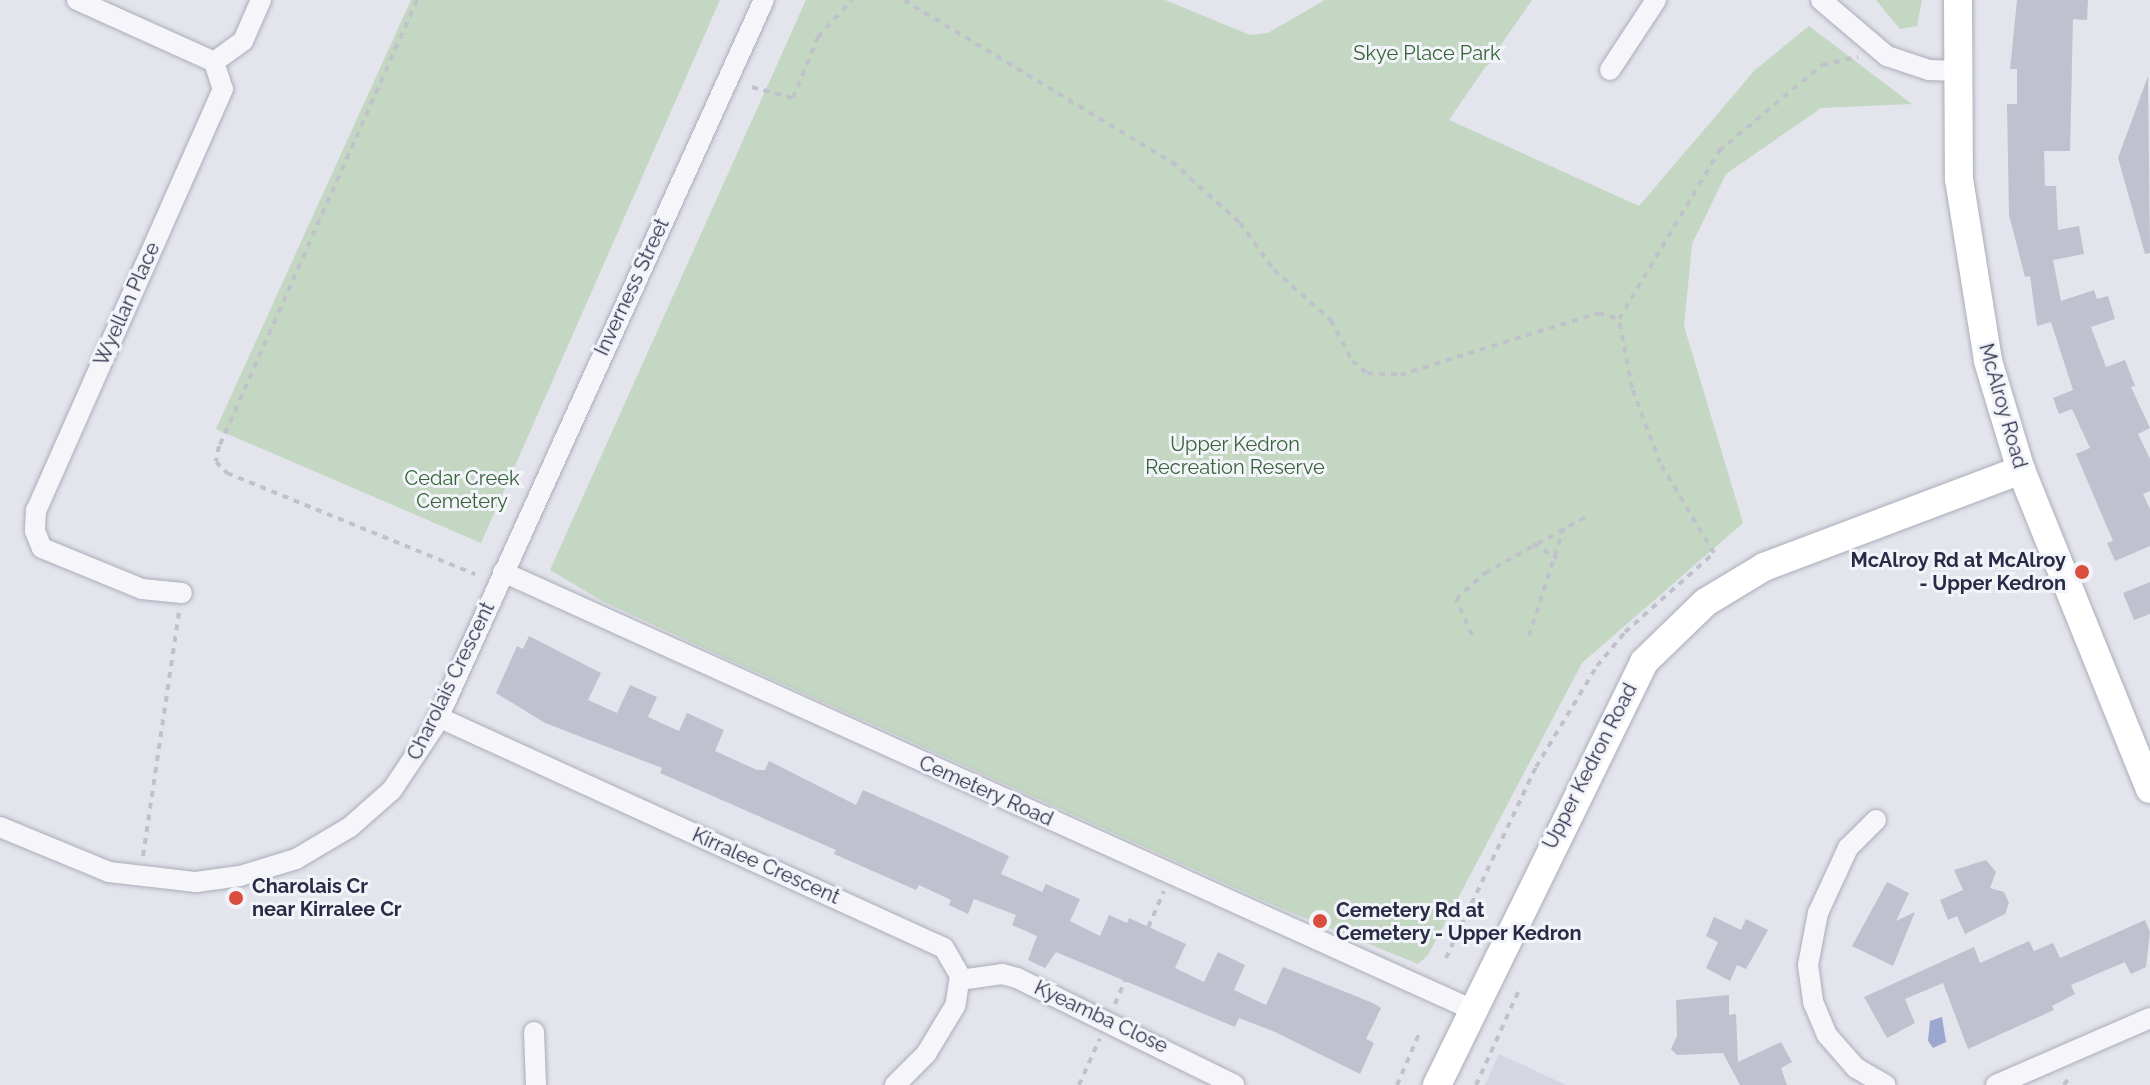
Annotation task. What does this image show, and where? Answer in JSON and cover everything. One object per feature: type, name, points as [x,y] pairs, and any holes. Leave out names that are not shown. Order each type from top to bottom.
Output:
[{"type":"main road","name":"McAlroy Road","points":[[1958,0],[1959,179],[1967,255],[1988,361],[2021,470],[2150,789]]},
{"type":"main road","name":"Upper Kedron Road","points":[[1437,1085],[1627,687],[1662,643],[1706,602],[1764,567],[2021,470]]},
{"type":"street","points":[[77,0],[214,62],[243,41],[261,0]]},
{"type":"street","points":[[1610,70],[1656,0]]},
{"type":"street","points":[[1821,0],[1887,56],[1929,70],[1958,71]]},
{"type":"street","name":"Inverness Street","points":[[503,572],[764,1]]},
{"type":"street","name":"Wyellan Place","points":[[182,593],[142,589],[42,548],[35,531],[36,510],[223,89],[214,62]]},
{"type":"street","name":"Charolais Crescent","points":[[0,827],[120,875],[181,882],[240,876],[296,859],[356,823],[403,777],[438,717],[503,572]]},
{"type":"street","name":"Cemetery Road","points":[[503,572],[1471,1009]]},
{"type":"street","name":"Kirralee Crescent","points":[[438,717],[935,942],[950,955],[960,980]]},
{"type":"street","points":[[1876,820],[1848,848],[1818,913],[1808,965],[1813,1002],[1827,1035],[1856,1068],[1886,1085]]},
{"type":"street","name":"Kyeamba Close","points":[[960,980],[1010,975],[1108,1020],[1234,1085]]},
{"type":"street","points":[[895,1085],[940,1034],[957,1001],[960,980]]},
{"type":"street","points":[[1996,1085],[2029,1079],[2150,1018]]},
{"type":"street","points":[[534,1032],[536,1085]]},
{"type":"path","points":[[417,0],[219,446],[216,462],[227,473],[475,574]]},
{"type":"path","points":[[752,87],[793,98],[818,37],[852,0]]},
{"type":"path","points":[[904,0],[1172,162],[1230,213],[1277,272],[1329,318],[1352,361],[1367,373],[1400,375],[1598,313],[1619,319]]},
{"type":"path","points":[[1446,958],[1536,767],[1597,666],[1625,632],[1714,553],[1660,463],[1632,388],[1619,319],[1719,151],[1822,65],[1837,58],[1860,58]]},
{"type":"path","points":[[1472,635],[1456,599],[1485,573],[1589,515]]},
{"type":"path","points":[[1529,636],[1557,558],[1564,527]]},
{"type":"path","points":[[1533,544],[1557,558]]},
{"type":"path","points":[[143,856],[182,593]]},
{"type":"path","points":[[1079,1085],[1172,875]]},
{"type":"path","points":[[1476,1085],[1519,990]]},
{"type":"path","points":[[1397,1085],[1419,1034]]},
{"type":"shaded area","points":[[1499,1054],[1566,1085],[1485,1085]]},
{"type":"green space","name":"Cedar Creek Cemetery","points":[[411,0],[720,0],[481,543],[216,429]]},
{"type":"green space","name":"Upper Kedron Recreation Reserve","points":[[806,0],[1165,0],[1250,35],[1268,33],[1325,0],[1532,0],[1500,46],[1500,58],[1486,66],[1449,120],[1639,206],[1755,70],[1809,26],[1912,104],[1821,108],[1726,174],[1692,244],[1684,326],[1743,523],[1582,663],[1428,955],[1418,964],[1280,908],[723,657],[602,601],[550,570]]},
{"type":"green space","points":[[1876,0],[1922,0],[1917,26],[1900,29]]},
{"type":"water","points":[[1942,1017],[1946,1042],[1933,1048],[1928,1041],[1930,1021]]},
{"type":"building","points":[[2017,0],[2088,0],[2087,20],[2073,19],[2070,151],[2044,151],[2045,186],[2056,186],[2058,230],[2079,226],[2084,254],[2053,260],[2061,301],[2094,290],[2097,299],[2108,296],[2115,319],[2091,327],[2106,367],[2125,360],[2135,386],[2131,387],[2150,428],[2138,434],[2150,459],[2150,491],[2143,494],[2150,509],[2150,546],[2115,561],[2107,543],[2113,541],[2076,454],[2090,448],[2072,409],[2059,414],[2053,398],[2073,390],[2051,322],[2037,326],[2030,276],[2025,277],[2009,215],[2007,104],[2017,104],[2017,69],[2010,69]]},
{"type":"building","points":[[2148,76],[2150,253],[2145,254],[2118,158]]},
{"type":"building","points":[[2150,582],[2150,614],[2134,620],[2123,593]]},
{"type":"building","points":[[529,636],[601,673],[588,700],[617,713],[630,685],[657,697],[648,717],[679,731],[687,713],[724,730],[715,751],[757,770],[765,770],[769,761],[856,805],[863,790],[942,825],[1009,856],[1001,874],[1042,892],[1046,884],[1080,899],[1070,921],[1100,936],[1109,915],[1127,923],[1129,918],[1186,944],[1175,968],[1204,982],[1218,952],[1245,965],[1234,990],[1266,1005],[1283,967],[1373,1003],[1381,1008],[1366,1039],[1374,1043],[1360,1074],[1275,1032],[1239,1018],[1235,1027],[1056,952],[1045,968],[1028,960],[1037,936],[1012,925],[1016,915],[974,899],[968,914],[949,905],[951,900],[919,885],[916,890],[834,854],[836,850],[660,773],[662,768],[545,723],[496,693],[517,646],[523,649]]},
{"type":"building","points":[[1986,860],[1996,872],[1990,888],[2004,892],[2009,903],[2005,914],[1965,934],[1957,916],[1948,920],[1940,900],[1963,890],[1954,870]]},
{"type":"building","points":[[1887,882],[1909,893],[1896,921],[1915,912],[1893,966],[1852,946]]},
{"type":"building","points":[[1714,917],[1741,930],[1746,919],[1768,930],[1746,969],[1737,965],[1730,981],[1706,968],[1718,942],[1706,936]]},
{"type":"building","points":[[2145,920],[2150,932],[2146,967],[2131,974],[2125,962],[2071,985],[2075,994],[2052,1006],[2054,1010],[1968,1049],[1943,983],[1905,999],[1915,1023],[1887,1038],[1864,997],[1974,947],[1980,963],[2029,941],[2034,951],[2053,943],[2060,958]]},
{"type":"building","points":[[1729,995],[1729,1015],[1736,1014],[1738,1062],[1781,1042],[1792,1062],[1781,1068],[1787,1085],[1740,1085],[1723,1053],[1677,1055],[1671,1049],[1677,1036],[1676,1000]]},
{"type":"place","name":"McAlroy Rd at McAlroy - Upper Kedron","points":[[2082,572]]},
{"type":"place","name":"Charolais Cr near Kirralee Cr","points":[[236,898]]},
{"type":"place","name":"Cemetery Rd at Cemetery - Upper Kedron","points":[[1320,921]]},
{"type":"park label","name":"Skye Place Park","points":[[1427,53]]}]
